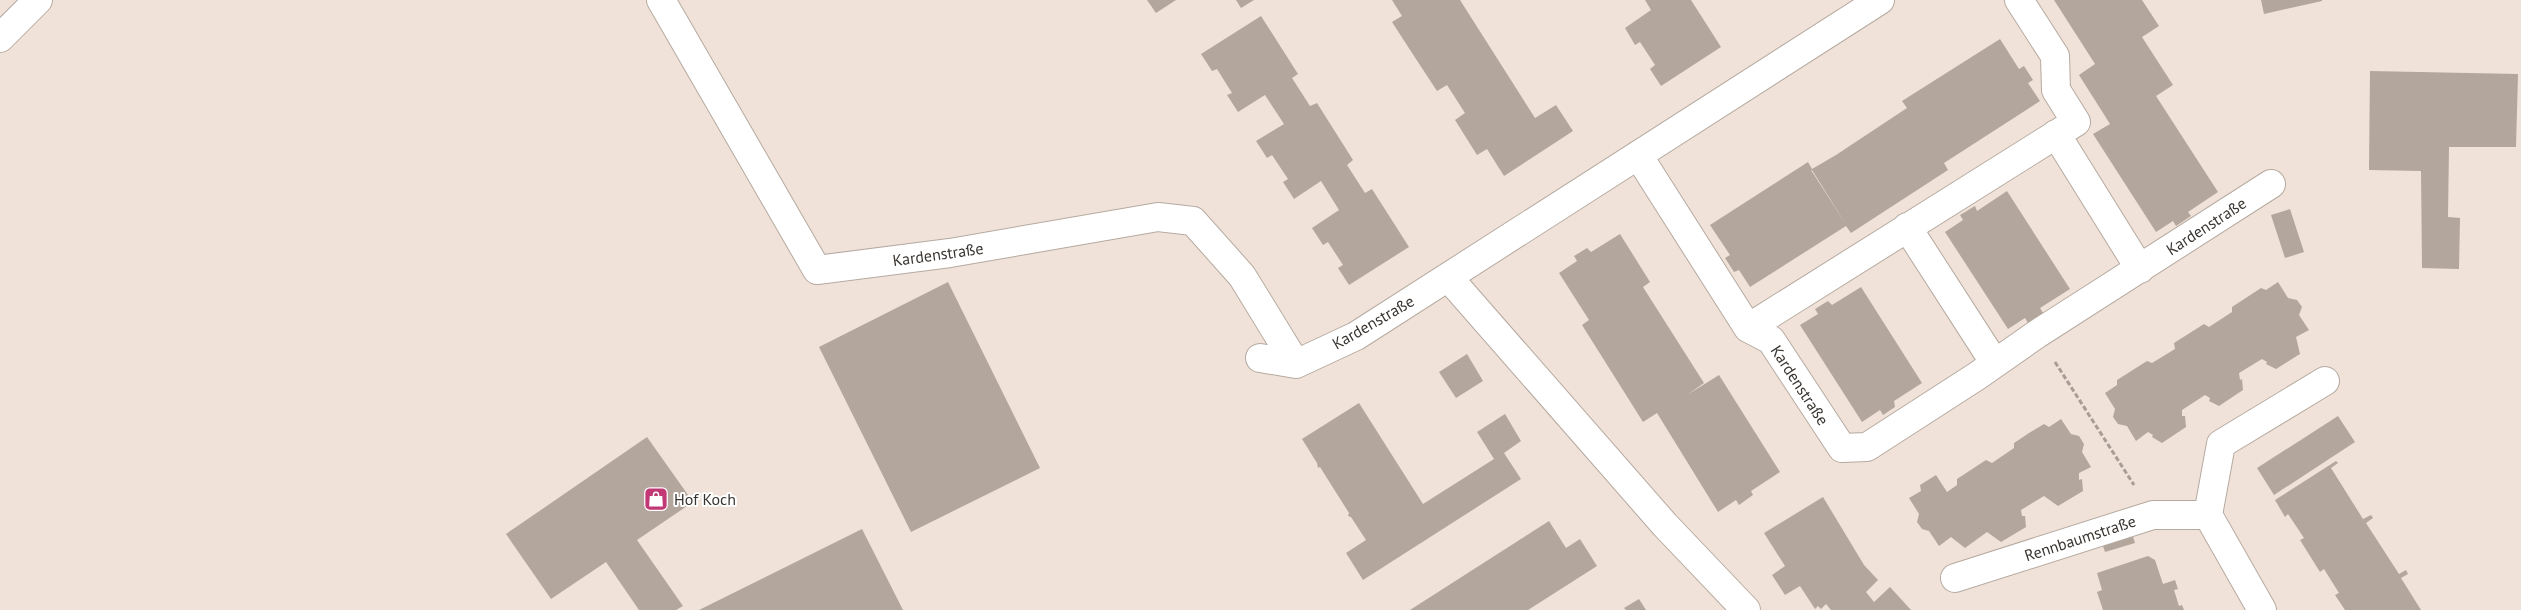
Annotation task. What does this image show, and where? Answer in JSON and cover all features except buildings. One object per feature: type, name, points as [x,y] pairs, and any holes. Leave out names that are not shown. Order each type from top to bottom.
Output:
[{"type":"street","points":[[0,38],[38,0]]},
{"type":"street","name":"Kardenstraße","points":[[661,0],[817,270],[950,253],[1158,217],[1193,221],[1242,276],[1296,364],[1356,336],[1880,0]]},
{"type":"street","points":[[1748,328],[2076,122],[2056,90],[2055,56],[2019,0]]},
{"type":"street","points":[[2056,134],[2140,269]]},
{"type":"street","name":"Kardenstraße","points":[[1638,155],[1748,328],[1771,340],[1842,448],[1867,447],[1977,376],[1994,362],[2037,334],[2271,184]]},
{"type":"street","points":[[1907,227],[1994,362]]},
{"type":"street","points":[[1448,277],[1665,525],[1746,610]]},
{"type":"street","points":[[1260,358],[1296,364]]},
{"type":"street","points":[[2262,610],[2208,515],[2221,444],[2325,381]]},
{"type":"street","name":"Rennbaumstraße","points":[[1955,578],[2154,515],[2208,515]]},
{"type":"path","points":[[2037,334],[2154,515]]},
{"type":"place","name":"Hof Koch","points":[[656,499]]}]
